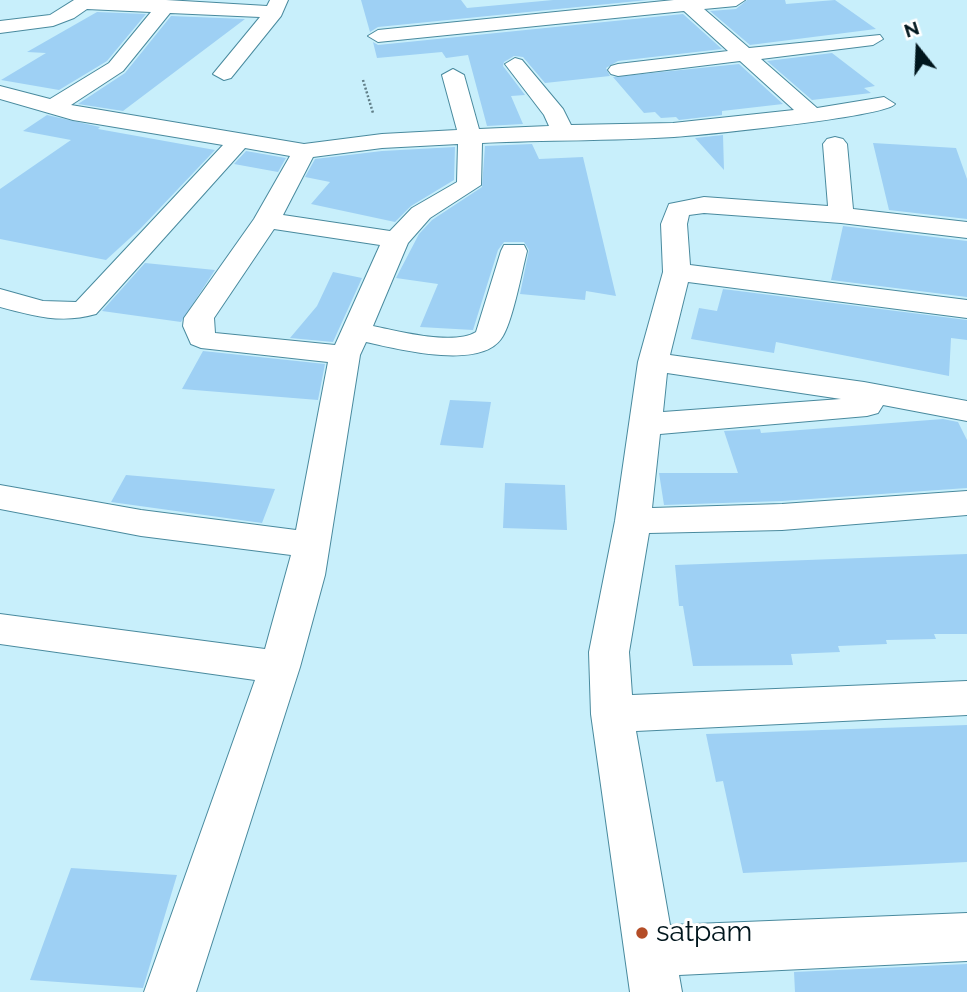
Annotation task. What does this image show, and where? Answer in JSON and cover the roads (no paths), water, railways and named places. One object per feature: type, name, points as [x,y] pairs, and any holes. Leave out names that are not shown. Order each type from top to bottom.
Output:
[{"type":"street","points":[[378,36],[686,2],[736,0]]},
{"type":"street","points":[[0,27],[55,20],[70,14],[84,2],[166,6],[276,6]]},
{"type":"street","points":[[686,2],[812,114]]},
{"type":"street","points":[[53,107],[116,67],[166,6]]},
{"type":"street","points":[[224,74],[276,6]]},
{"type":"street","points":[[417,14],[427,31]]},
{"type":"street","points":[[618,70],[873,39]]},
{"type":"street","points":[[515,64],[555,114],[563,132]]},
{"type":"street","points":[[170,992],[280,667],[313,545],[351,344],[396,240],[421,213],[468,185],[471,174],[470,137],[453,75]]},
{"type":"street","points":[[0,92],[98,118],[304,151],[382,141],[563,132],[673,130],[884,104]]},
{"type":"street","points":[[0,298],[64,312],[76,313],[86,308],[239,141]]},
{"type":"street","points":[[835,144],[841,215]]},
{"type":"street","points":[[304,151],[267,220],[199,318],[198,326],[202,338],[212,342],[460,347],[484,342],[489,335],[514,251]]},
{"type":"street","points":[[967,230],[841,215],[687,205],[678,209],[674,224],[677,272],[653,362],[633,521],[609,652],[612,714],[654,971],[967,937]]},
{"type":"street","points":[[267,220],[396,240]]},
{"type":"street","points":[[677,272],[967,309]]},
{"type":"street","points":[[653,362],[967,411]]},
{"type":"street","points":[[647,425],[794,414],[914,401]]},
{"type":"street","points":[[0,497],[141,523],[313,545]]},
{"type":"street","points":[[633,521],[782,517],[967,503]]},
{"type":"street","points":[[0,629],[280,667]]},
{"type":"street","points":[[612,714],[967,698]]},
{"type":"place","name":"satpam","points":[[642,933]]}]
